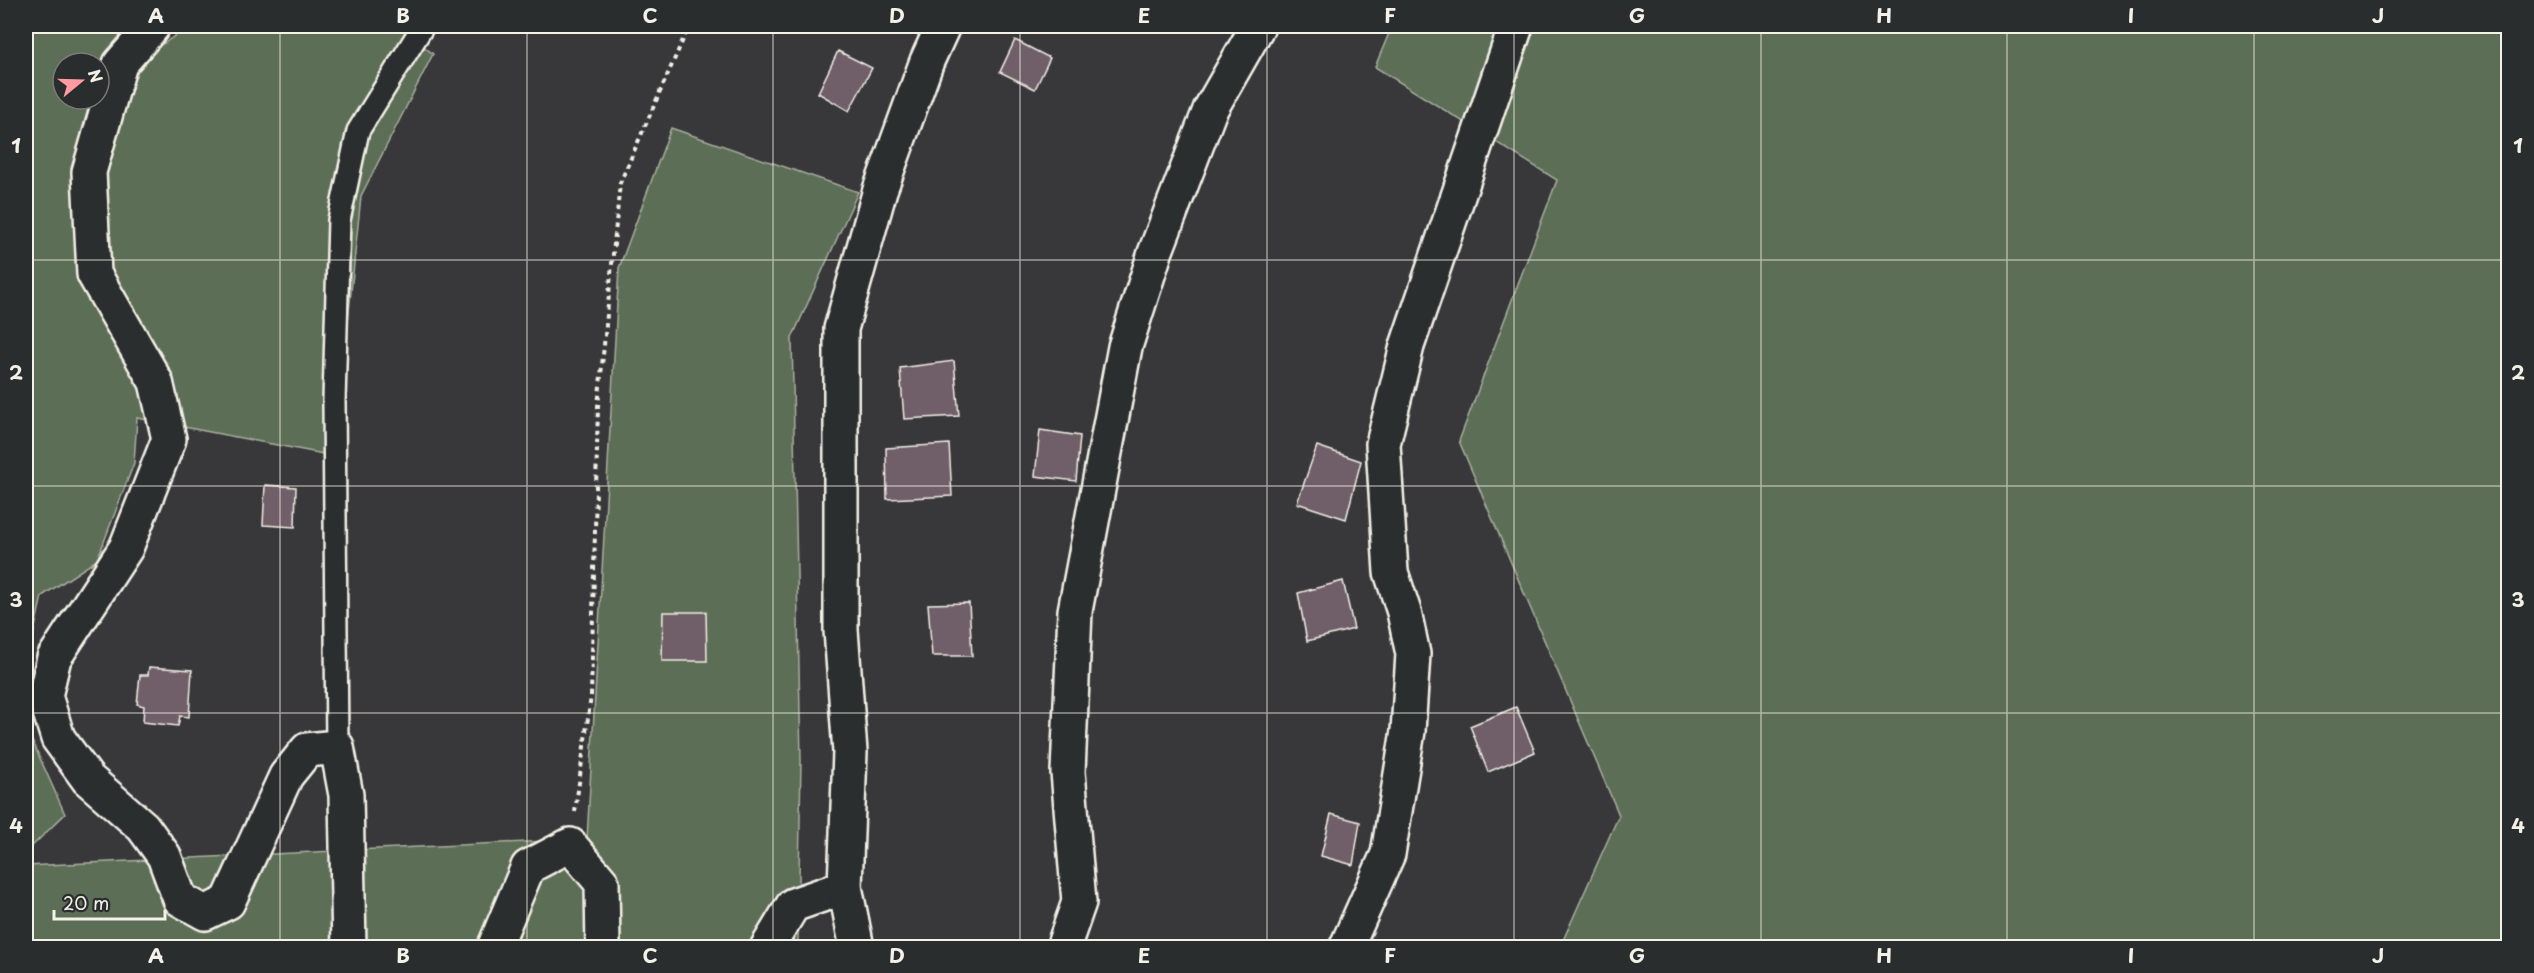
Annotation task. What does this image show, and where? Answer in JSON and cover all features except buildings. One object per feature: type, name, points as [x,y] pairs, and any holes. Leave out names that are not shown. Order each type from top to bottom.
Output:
[{"type":"street","points":[[153,26],[120,64],[89,172],[94,274],[156,382],[169,439],[126,548],[54,658],[45,696],[58,738],[88,779],[143,827],[164,856],[180,899],[206,913],[228,902],[286,776],[307,750],[337,747],[346,795],[349,948]]},
{"type":"street","points":[[857,948],[845,887],[850,752],[841,630],[841,330],[880,190],[927,61],[943,26]]},
{"type":"street","points":[[1063,948],[1079,902],[1068,772],[1075,611],[1125,348],[1155,254],[1210,110],[1258,26]]},
{"type":"street","points":[[1346,948],[1388,854],[1408,731],[1413,654],[1404,612],[1390,572],[1383,444],[1407,346],[1516,26]]},
{"type":"street","points":[[494,948],[528,867],[570,845],[602,883],[603,948]]},
{"type":"street","points":[[768,948],[793,905],[845,887]]},
{"type":"lane","points":[[337,747],[334,401],[339,220],[358,131],[423,26]]},
{"type":"path","points":[[570,845],[591,696],[598,406],[620,183],[689,26]]},
{"type":"green space","points":[[26,26],[150,26],[163,44],[189,26],[399,26],[433,54],[361,196],[334,456],[137,418],[134,463],[97,560],[42,596],[26,668]]},
{"type":"green space","points":[[1392,26],[2508,26],[2508,947],[1560,947],[1619,815],[1459,441],[1557,180],[1375,67]]},
{"type":"green space","points":[[671,128],[858,192],[792,338],[801,760],[798,941],[803,947],[26,947],[26,866],[587,839],[619,268]]},
{"type":"green space","points":[[26,727],[65,814],[26,852]]}]
